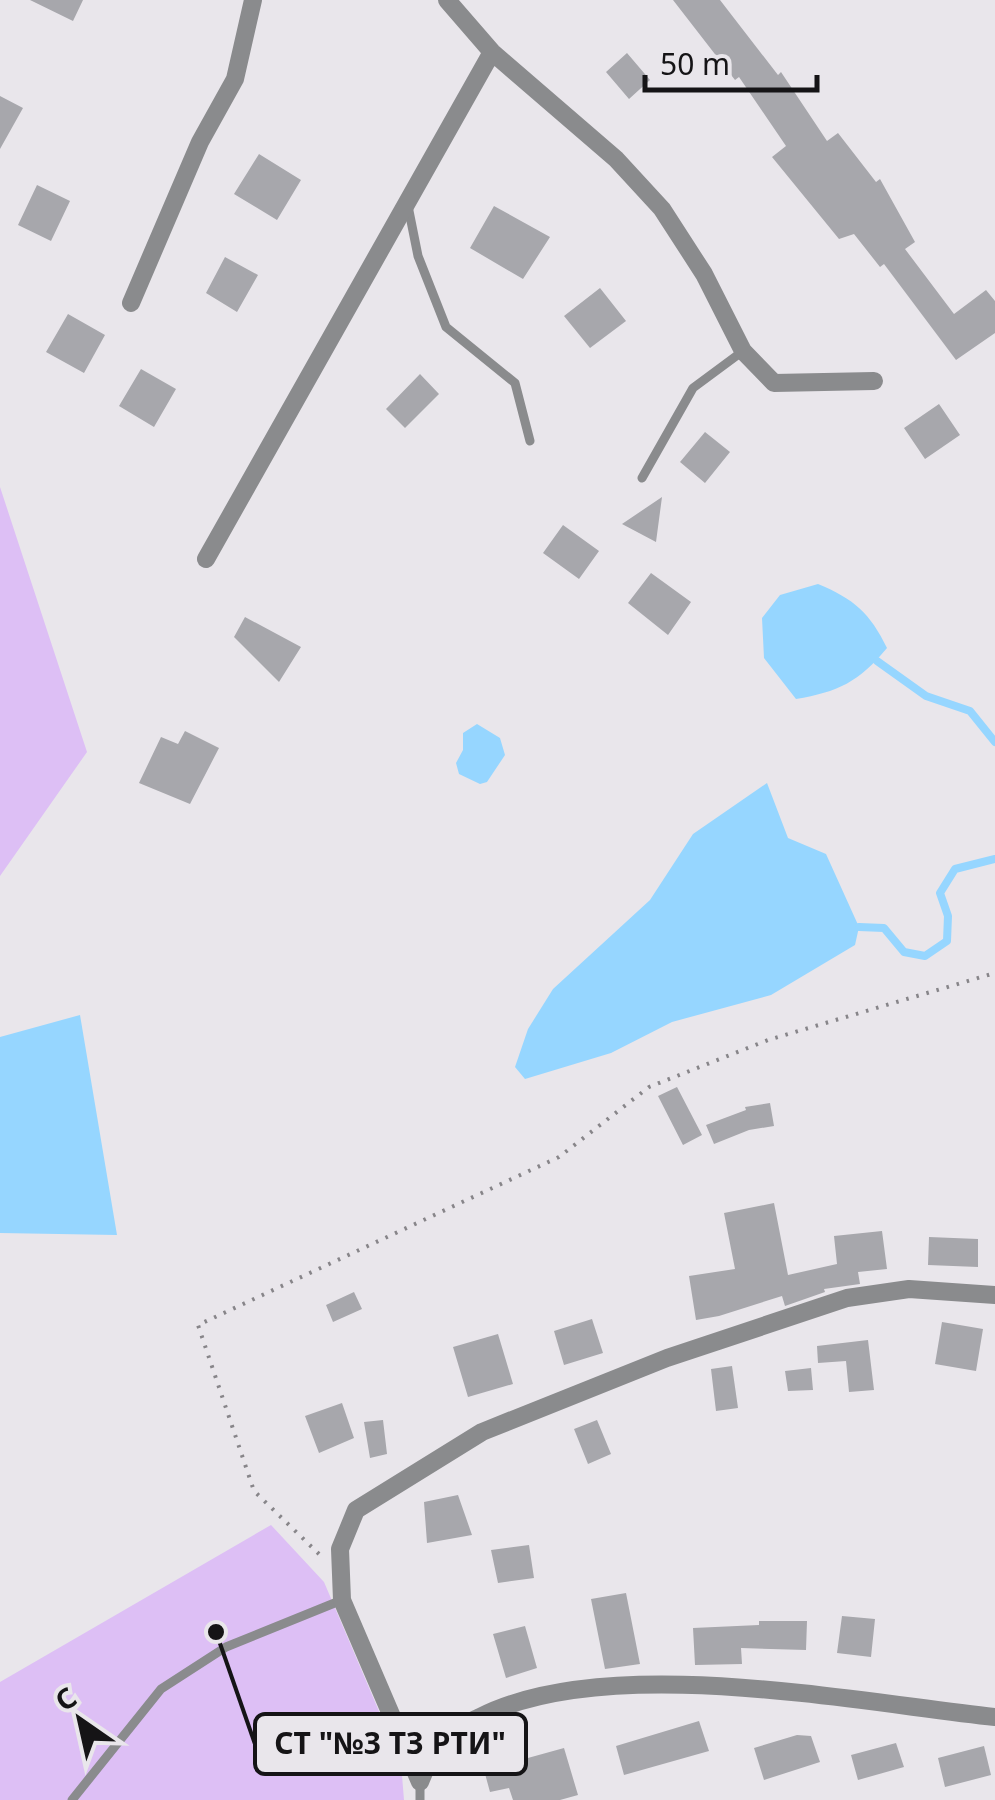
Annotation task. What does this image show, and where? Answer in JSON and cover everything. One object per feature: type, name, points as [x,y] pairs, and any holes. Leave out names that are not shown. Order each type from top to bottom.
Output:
[{"type":"street","points":[[131,303],[200,142],[235,79],[253,0]]},
{"type":"street","points":[[447,0],[492,52],[616,160],[662,210],[704,274],[743,351],[774,383],[874,381]]},
{"type":"street","points":[[206,559],[492,52]]},
{"type":"street","points":[[420,1791],[342,1600],[340,1550],[356,1510],[482,1432],[667,1358],[847,1298],[910,1289],[995,1295]]},
{"type":"street","points":[[420,1791],[430,1758],[448,1733],[497,1708],[575,1690],[697,1684],[995,1717]]},
{"type":"lane","points":[[407,203],[418,256],[446,327],[516,382],[530,441]]},
{"type":"lane","points":[[642,478],[693,388],[743,351]]},
{"type":"lane","points":[[72,1800],[161,1688],[226,1647],[342,1600]]},
{"type":"path","points":[[341,1574],[254,1491],[198,1326],[559,1156],[649,1087],[768,1040],[995,973]]},
{"type":"shaded area","points":[[0,487],[87,752],[0,876]]},
{"type":"shaded area","points":[[271,1525],[324,1582],[401,1763],[404,1800],[0,1800],[0,1682]]},
{"type":"water","points":[[818,584],[860,608],[887,648],[847,684],[796,699],[764,658],[762,618],[780,595]]},
{"type":"water","points":[[477,724],[500,738],[505,755],[487,782],[480,784],[459,774],[456,763],[463,750],[463,733]]},
{"type":"water","points":[[767,783],[788,838],[826,854],[859,927],[855,945],[771,995],[672,1022],[611,1053],[525,1079],[515,1067],[528,1029],[553,989],[650,900],[693,834]]},
{"type":"water","points":[[80,1015],[117,1235],[0,1233],[0,1037]]},
{"type":"building","points":[[30,0],[83,0],[73,21]]},
{"type":"building","points":[[673,0],[720,0],[778,75],[781,72],[827,141],[838,133],[876,182],[880,179],[915,242],[905,249],[954,314],[986,290],[995,301],[995,333],[956,360],[884,264],[880,267],[854,234],[839,239],[772,157],[786,146],[739,77],[735,80]]},
{"type":"building","points":[[627,53],[650,80],[629,99],[606,72]]},
{"type":"building","points":[[0,96],[23,108],[0,149]]},
{"type":"building","points":[[259,154],[301,180],[277,220],[234,194]]},
{"type":"building","points":[[37,185],[70,201],[51,241],[18,225]]},
{"type":"building","points":[[494,206],[550,237],[523,279],[470,248]]},
{"type":"building","points":[[225,257],[258,275],[237,312],[206,293]]},
{"type":"building","points":[[600,288],[626,321],[590,348],[564,316]]},
{"type":"building","points":[[68,314],[105,335],[84,373],[46,352]]},
{"type":"building","points":[[141,369],[176,389],[154,427],[119,406]]},
{"type":"building","points":[[420,374],[439,394],[405,428],[386,409]]},
{"type":"building","points":[[939,404],[960,435],[925,459],[904,428]]},
{"type":"building","points":[[705,432],[730,452],[705,483],[680,462]]},
{"type":"building","points":[[662,497],[656,542],[622,524]]},
{"type":"building","points":[[563,525],[599,551],[579,579],[543,553]]},
{"type":"building","points":[[651,573],[691,602],[668,635],[628,603]]},
{"type":"building","points":[[245,617],[301,647],[279,682],[234,637]]},
{"type":"building","points":[[185,731],[219,748],[190,804],[139,783],[161,737],[178,744]]},
{"type":"building","points":[[677,1087],[702,1135],[683,1145],[658,1096]]},
{"type":"building","points":[[770,1103],[774,1126],[749,1130],[714,1144],[706,1125],[746,1110],[745,1107]]},
{"type":"building","points":[[774,1203],[788,1275],[837,1264],[834,1236],[882,1231],[887,1269],[858,1272],[860,1284],[824,1289],[825,1292],[785,1306],[782,1296],[696,1320],[689,1276],[735,1269],[724,1213]]},
{"type":"building","points":[[929,1237],[978,1239],[978,1267],[928,1265]]},
{"type":"building","points":[[354,1292],[362,1309],[333,1322],[326,1305]]},
{"type":"building","points":[[592,1319],[603,1353],[564,1365],[554,1331]]},
{"type":"building","points":[[942,1322],[983,1329],[976,1371],[935,1364]]},
{"type":"building","points":[[498,1334],[513,1384],[468,1397],[453,1347]]},
{"type":"building","points":[[868,1340],[874,1390],[849,1392],[846,1361],[818,1363],[817,1346]]},
{"type":"building","points":[[732,1366],[738,1408],[716,1411],[711,1369]]},
{"type":"building","points":[[811,1368],[813,1390],[788,1391],[785,1371]]},
{"type":"building","points":[[342,1403],[354,1438],[319,1453],[305,1416]]},
{"type":"building","points":[[383,1420],[387,1454],[370,1458],[364,1422]]},
{"type":"building","points":[[597,1420],[611,1454],[588,1464],[574,1429]]},
{"type":"building","points":[[458,1495],[472,1535],[427,1543],[424,1502]]},
{"type":"building","points":[[529,1545],[534,1578],[498,1583],[491,1550]]},
{"type":"building","points":[[626,1593],[640,1664],[605,1669],[591,1599]]},
{"type":"building","points":[[842,1616],[875,1619],[871,1657],[837,1653]]},
{"type":"building","points":[[759,1621],[807,1621],[806,1650],[741,1648],[742,1664],[695,1665],[693,1628],[759,1625]]},
{"type":"building","points":[[525,1626],[537,1668],[506,1678],[493,1634]]},
{"type":"building","points":[[699,1721],[709,1751],[624,1775],[616,1746]]},
{"type":"building","points":[[797,1735],[811,1736],[820,1762],[764,1780],[754,1748]]},
{"type":"building","points":[[896,1743],[904,1767],[858,1780],[851,1755]]},
{"type":"building","points":[[984,1746],[991,1775],[945,1787],[938,1758]]},
{"type":"building","points":[[564,1748],[578,1795],[560,1800],[513,1800],[509,1788],[490,1792],[484,1770]]},
{"type":"waterway","points":[[877,661],[926,696],[970,711],[995,742]]},
{"type":"waterway","points":[[859,927],[884,928],[904,952],[925,956],[947,941],[948,916],[940,893],[955,869],[995,859]]},
{"type":"place","name":"СТ \"№3 ТЗ РТИ\"","points":[[216,1632]]}]
